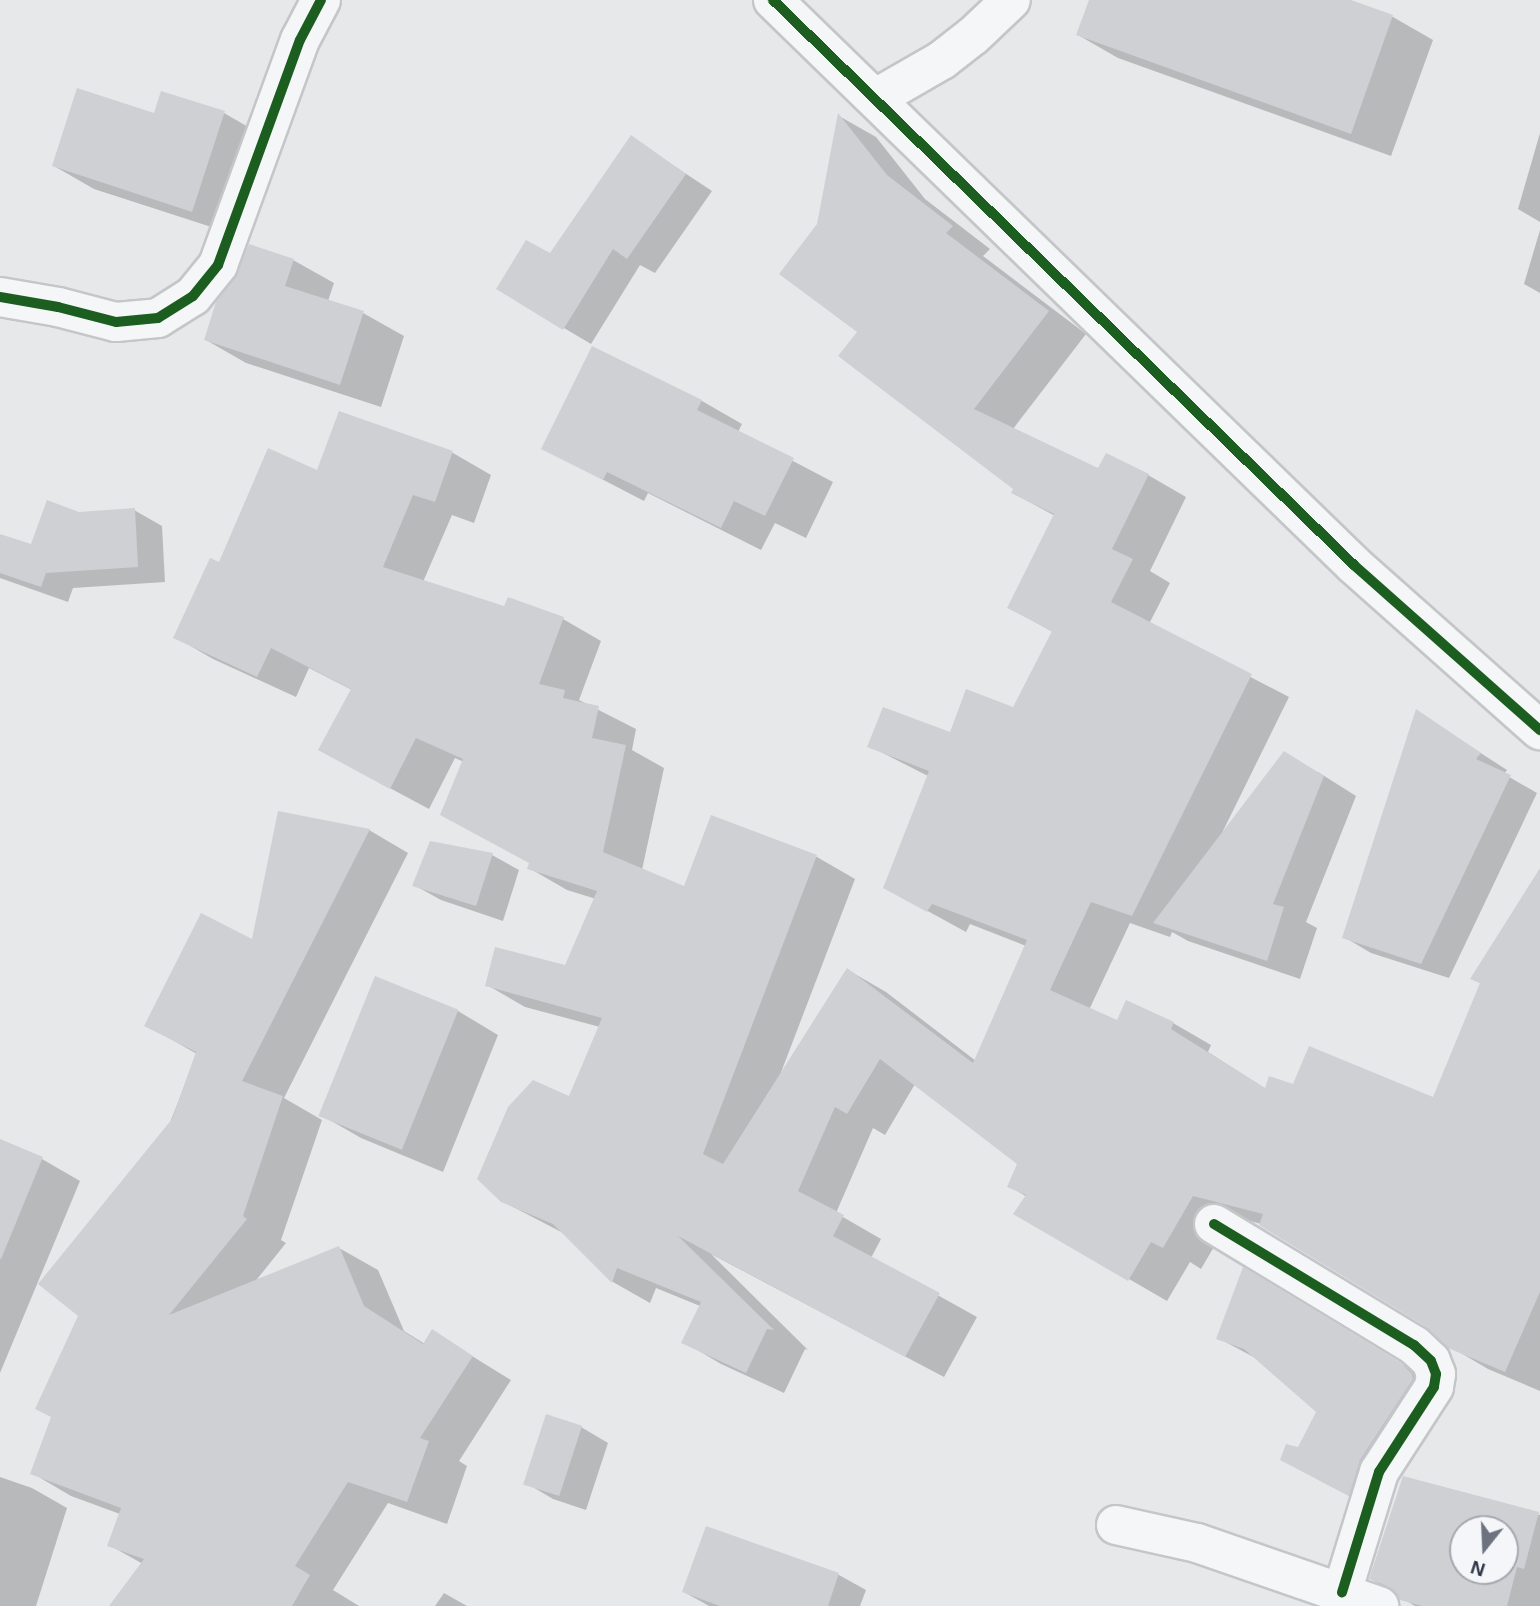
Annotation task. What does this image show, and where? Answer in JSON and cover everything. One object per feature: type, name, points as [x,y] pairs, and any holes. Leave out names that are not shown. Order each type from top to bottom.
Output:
[{"type":"street","points":[[0,297],[58,307],[116,322],[158,318],[193,296],[218,264],[300,40],[321,0]]},
{"type":"street","points":[[773,0],[1345,556],[1441,645],[1540,730]]},
{"type":"street","points":[[876,98],[942,61],[974,36],[1011,0]]},
{"type":"street","points":[[1214,1224],[1414,1345],[1432,1361],[1436,1374],[1434,1387],[1379,1472],[1342,1592]]},
{"type":"street","points":[[1116,1525],[1197,1543],[1379,1606]]},
{"type":"building","points":[[1089,0],[1351,0],[1393,15],[1351,134],[1076,35]]},
{"type":"building","points":[[77,88],[154,113],[161,91],[225,111],[192,212],[52,166]]},
{"type":"building","points":[[838,113],[887,175],[953,226],[946,233],[1049,311],[974,409],[1098,468],[1106,453],[1149,474],[1112,549],[1133,559],[1111,602],[1252,674],[1132,916],[1091,902],[1050,990],[1117,1020],[1126,1000],[1174,1022],[1171,1029],[1265,1088],[1269,1076],[1293,1084],[1309,1046],[1433,1097],[1480,983],[1470,979],[1540,868],[1540,1292],[1505,1372],[1448,1348],[1425,1326],[1259,1225],[1263,1214],[1193,1196],[1163,1248],[1151,1242],[1128,1281],[1013,1214],[1026,1195],[1007,1187],[1017,1164],[880,1059],[847,1114],[835,1107],[798,1191],[844,1215],[833,1236],[940,1293],[905,1357],[678,1236],[774,1330],[767,1329],[746,1373],[681,1343],[701,1302],[617,1268],[612,1283],[553,1224],[501,1202],[477,1179],[508,1107],[533,1080],[569,1096],[602,1018],[485,986],[495,947],[565,965],[597,891],[527,869],[529,863],[440,815],[463,759],[416,738],[390,789],[318,750],[351,689],[271,648],[257,677],[173,638],[210,558],[219,562],[268,448],[317,470],[339,411],[453,451],[435,502],[413,495],[383,567],[504,606],[508,597],[564,617],[539,684],[565,690],[563,698],[599,706],[592,738],[626,745],[603,852],[684,886],[711,815],[817,855],[703,1154],[723,1164],[847,968],[973,1063],[1027,940],[932,904],[927,912],[883,888],[929,771],[867,747],[883,707],[950,732],[966,689],[1013,707],[1052,631],[1007,608],[1054,514],[1011,493],[1013,489],[838,356],[857,332],[779,274],[817,224]]},
{"type":"building","points":[[631,135],[686,174],[627,259],[613,249],[563,330],[496,289],[526,240],[550,253]]},
{"type":"building","points":[[249,244],[294,259],[285,286],[364,311],[340,385],[204,340],[216,302],[235,278]]},
{"type":"building","points":[[592,346],[702,400],[697,410],[794,458],[765,516],[734,501],[721,528],[607,472],[603,480],[541,449]]},
{"type":"building","points":[[47,500],[79,512],[135,508],[138,567],[46,573],[41,587],[0,573],[0,534],[31,544]]},
{"type":"building","points":[[1416,709],[1481,753],[1476,759],[1511,775],[1421,964],[1342,938]]},
{"type":"building","points":[[1284,751],[1324,776],[1273,904],[1284,907],[1267,961],[1153,923]]},
{"type":"building","points":[[278,811],[370,829],[242,1081],[283,1096],[243,1216],[247,1219],[169,1315],[339,1246],[364,1306],[423,1344],[432,1329],[473,1356],[420,1438],[429,1441],[407,1502],[348,1482],[295,1566],[310,1575],[292,1606],[109,1606],[144,1559],[107,1546],[121,1508],[30,1474],[51,1417],[35,1409],[78,1316],[38,1284],[172,1119],[196,1052],[144,1026],[201,913],[252,939]]},
{"type":"building","points":[[430,841],[493,853],[476,906],[412,886]]},
{"type":"building","points":[[375,976],[458,1010],[402,1150],[318,1116]]},
{"type":"building","points":[[0,1139],[43,1157],[1,1259],[0,1259]]},
{"type":"building","points":[[1243,1267],[1401,1363],[1412,1374],[1413,1379],[1360,1460],[1349,1496],[1280,1460],[1286,1444],[1298,1447],[1316,1412],[1244,1349],[1216,1339]]},
{"type":"building","points":[[546,1414],[582,1426],[559,1496],[523,1484]]},
{"type":"building","points":[[1403,1476],[1539,1512],[1524,1569],[1519,1568],[1519,1515],[1449,1515],[1449,1585],[1512,1585],[1507,1606],[1422,1606],[1400,1600],[1387,1586],[1369,1579]]},
{"type":"building","points":[[706,1526],[839,1573],[828,1606],[720,1606],[682,1592]]},
{"type":"cycle path","points":[[0,297],[58,307],[116,322],[158,318],[193,296],[218,265],[300,40],[321,0]]},
{"type":"cycle path","points":[[773,0],[1354,565],[1540,730]]},
{"type":"cycle path","points":[[1214,1224],[1414,1345],[1431,1361],[1436,1374],[1434,1387],[1379,1472],[1342,1592]]}]
